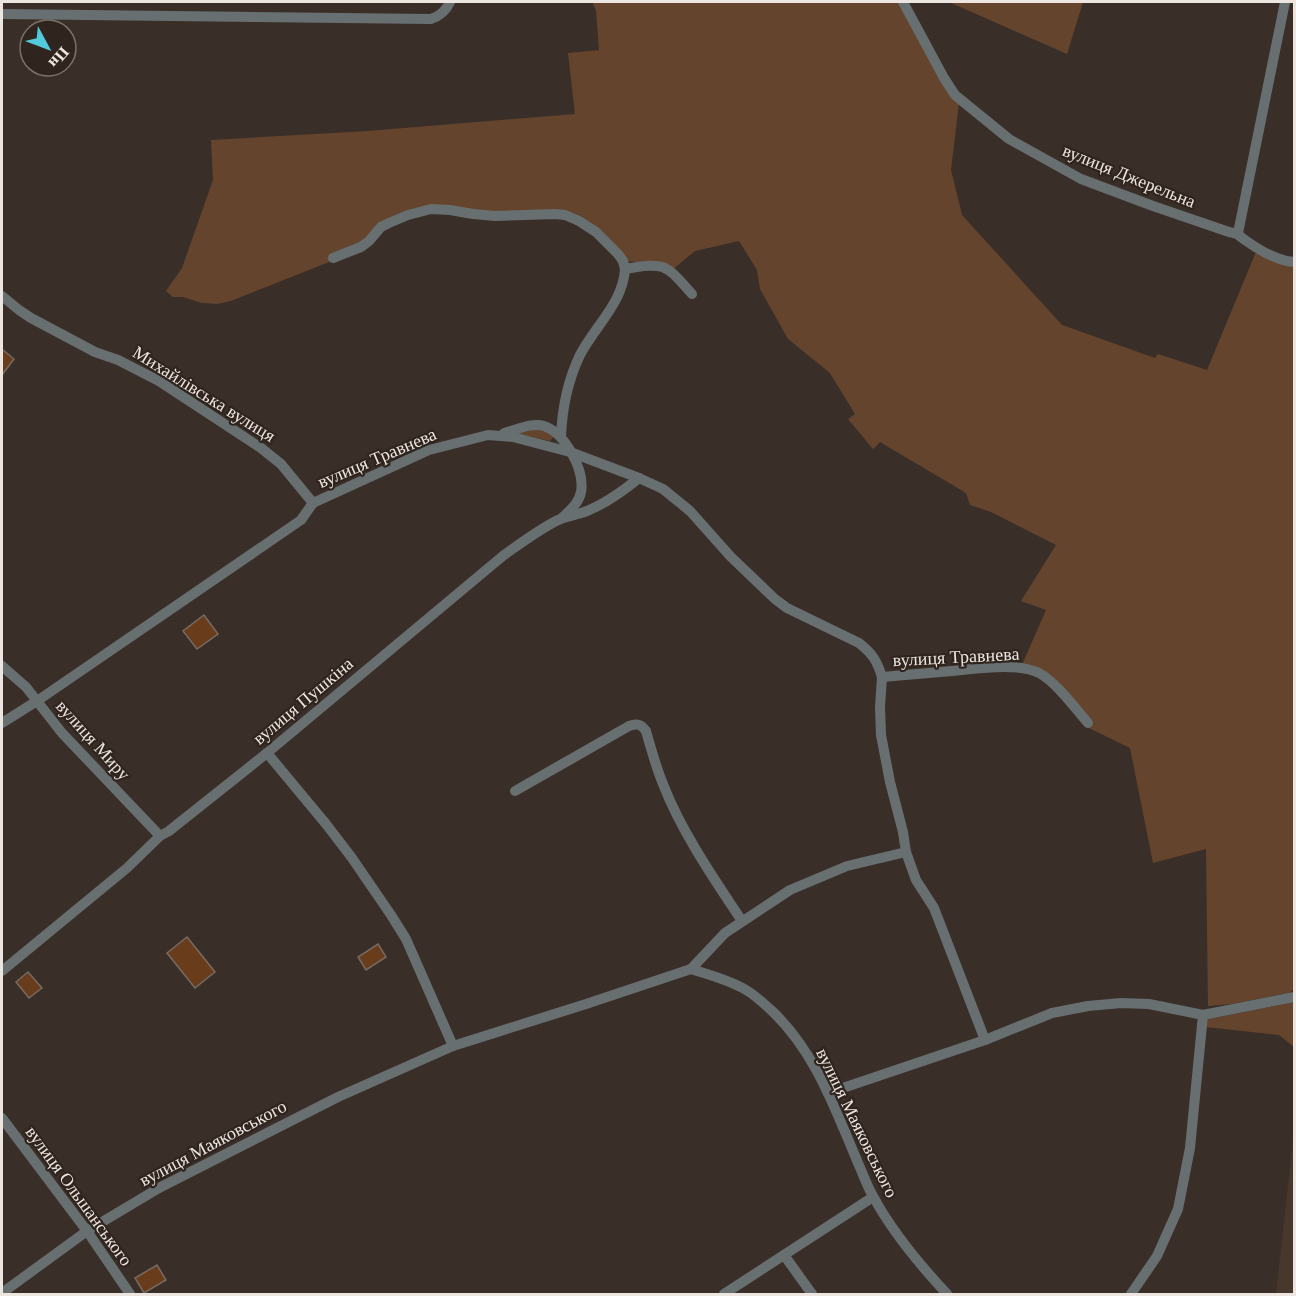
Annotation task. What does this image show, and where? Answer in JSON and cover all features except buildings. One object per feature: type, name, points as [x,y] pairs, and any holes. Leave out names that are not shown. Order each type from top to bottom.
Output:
[{"type":"street","points":[[2,14],[431,19],[445,11],[450,2]]},
{"type":"street","name":"вулиця Джерельна","points":[[903,2],[955,95],[1009,139],[1081,179],[1153,206],[1238,233],[1244,240],[1281,260],[1294,262]]},
{"type":"street","points":[[1238,233],[1285,2]]},
{"type":"street","points":[[333,258],[361,247],[381,227],[408,215],[431,209],[495,216],[565,215],[596,232],[623,261],[624,280],[620,292],[581,354],[574,370],[562,416],[561,437]]},
{"type":"street","points":[[625,268],[660,265],[673,273],[692,294]]},
{"type":"street","name":"Михайлівська вулиця","points":[[2,296],[31,318],[95,352],[118,360],[159,381],[261,448],[281,464],[313,503]]},
{"type":"street","points":[[498,435],[534,425],[543,426],[561,437],[578,467],[581,480],[581,492],[577,502],[562,518]]},
{"type":"street","name":"вулиця Травнева","points":[[2,723],[301,520],[313,503],[429,450],[488,435],[498,435],[570,452],[663,489],[690,512],[731,557],[775,599],[867,649],[877,662],[882,677],[981,668],[1030,669],[1050,681],[1088,723]]},
{"type":"street","name":"вулиця Пушкіна","points":[[2,971],[127,868],[160,836],[267,753],[504,555],[562,518],[601,505],[639,478]]},
{"type":"street","name":"вулиця Миру","points":[[2,666],[26,687],[63,733],[160,836]]},
{"type":"street","points":[[882,677],[881,735],[906,852],[916,880],[934,908],[985,1040]]},
{"type":"street","points":[[515,791],[629,726],[636,724],[642,726],[646,731],[671,803],[714,878],[742,921]]},
{"type":"street","points":[[267,753],[326,824],[392,915],[406,939],[453,1046]]},
{"type":"street","name":"вулиця Маяковського","points":[[2,1293],[87,1231],[159,1188],[317,1107],[453,1046],[690,969],[725,933],[790,890],[847,866],[906,852]]},
{"type":"street","name":"вулиця Маяковського","points":[[690,969],[734,984],[756,996],[795,1037],[812,1061],[828,1093],[873,1197],[926,1272],[947,1294]]},
{"type":"street","points":[[828,1093],[985,1040],[1052,1013],[1121,1003],[1149,1004],[1203,1015],[1294,996]]},
{"type":"street","points":[[1131,1294],[1157,1256],[1178,1209],[1190,1148],[1203,1015]]},
{"type":"street","name":"вулиця Ольшанського","points":[[2,1118],[87,1231],[130,1294]]},
{"type":"street","points":[[724,1294],[873,1197]]},
{"type":"street","points":[[784,1255],[812,1294]]},
{"type":"shaded area","points":[[592,2],[900,2],[959,103],[951,170],[962,215],[1062,325],[1155,358],[1158,354],[1207,370],[1256,252],[1294,260],[1294,989],[1289,993],[1208,1006],[1206,849],[1153,863],[1130,748],[1089,728],[1063,690],[1022,665],[1046,610],[1021,601],[1056,545],[991,512],[970,505],[966,493],[880,442],[873,449],[848,419],[855,414],[830,373],[788,339],[760,289],[757,270],[739,241],[695,251],[672,270],[637,262],[620,261],[595,234],[565,218],[432,212],[391,225],[362,249],[231,301],[217,304],[202,303],[183,297],[173,297],[166,291],[182,268],[213,180],[211,140],[368,131],[575,114],[568,53],[599,50],[596,10]]},
{"type":"shaded area","points":[[949,2],[1083,2],[1067,54]]},
{"type":"shaded area","points":[[541,428],[554,436],[550,441],[516,433]]},
{"type":"shaded area","points":[[1294,1002],[1294,1047],[1279,1035],[1206,1027],[1206,1021],[1209,1019]]},
{"type":"shaded area","points":[[1293,1141],[1294,1294],[1276,1294]]}]
